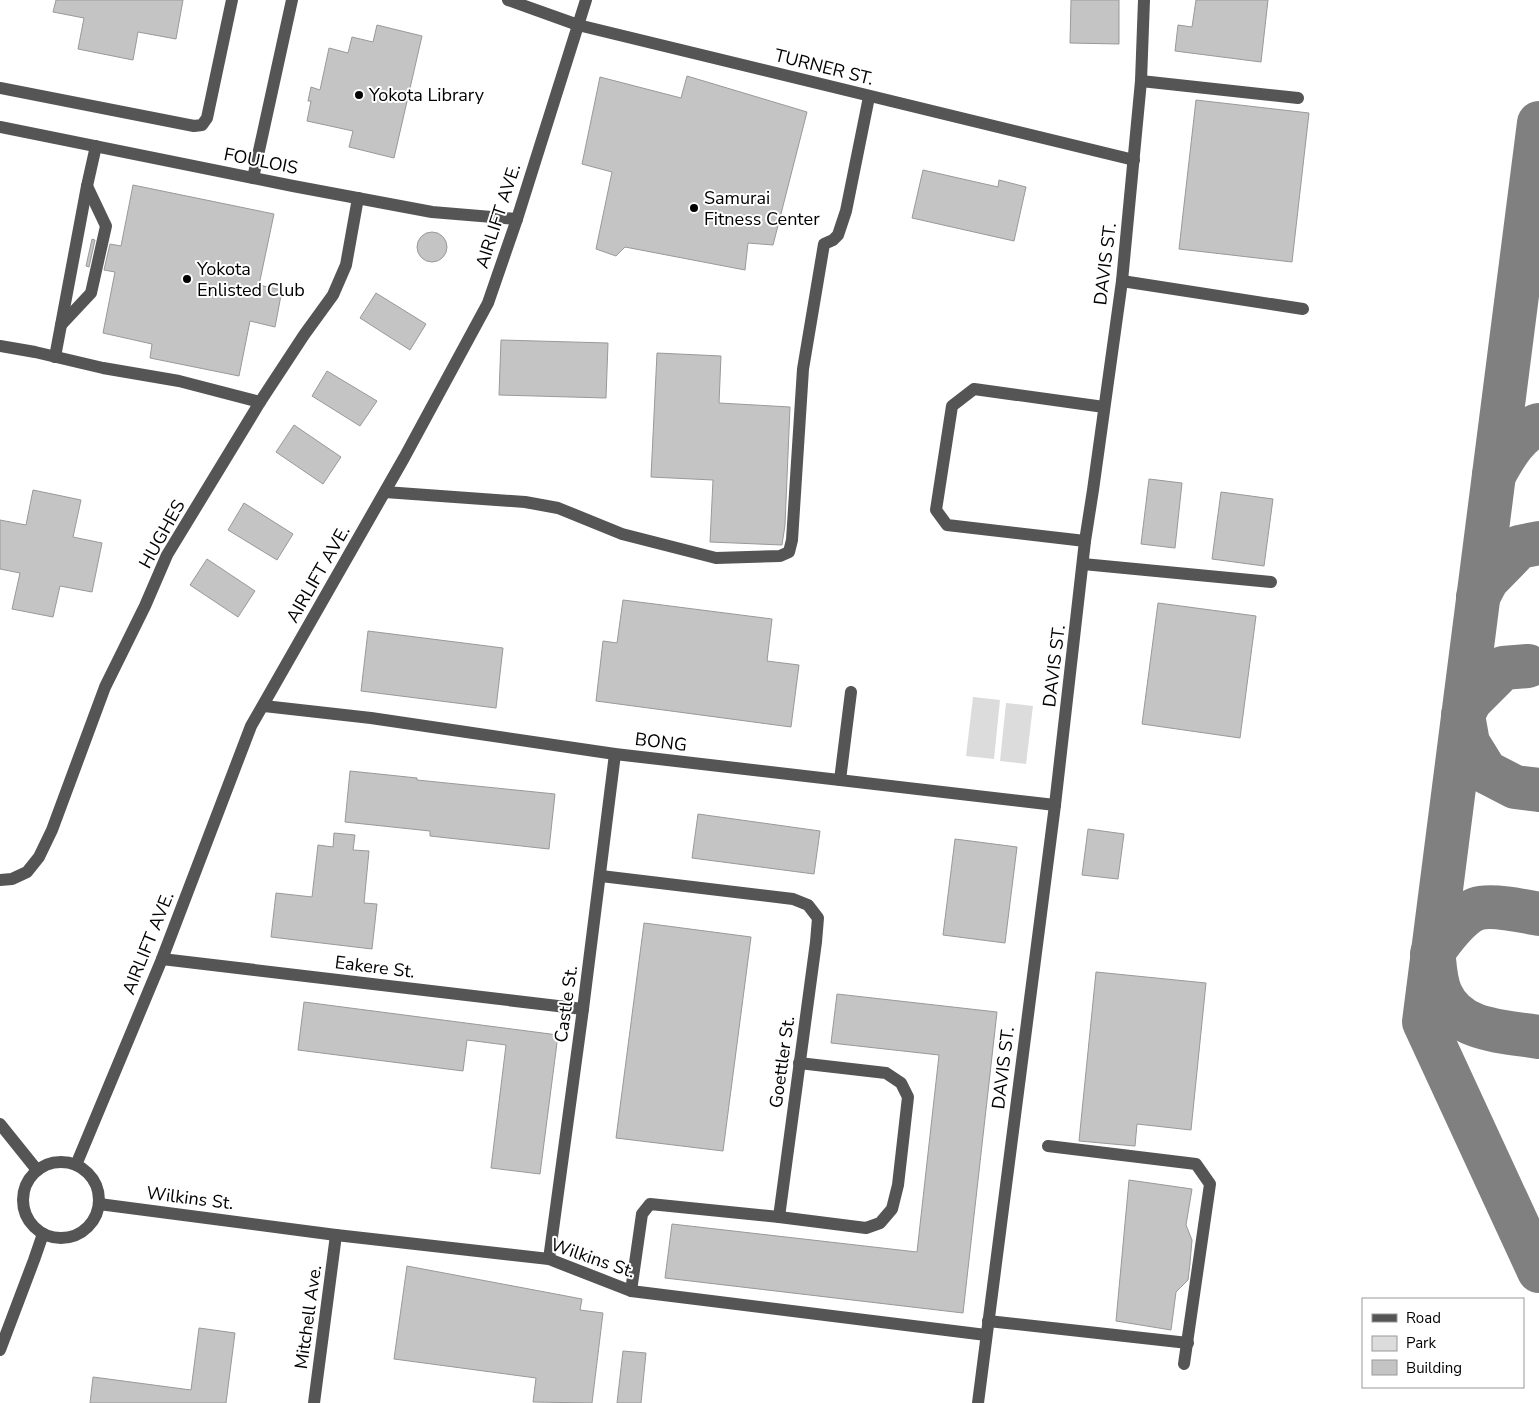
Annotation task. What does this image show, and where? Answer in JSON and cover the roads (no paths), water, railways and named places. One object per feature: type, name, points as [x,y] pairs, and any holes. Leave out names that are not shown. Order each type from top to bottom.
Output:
[{"type":"street","points":[[0,88],[194,126],[202,125],[207,118],[232,0]]},
{"type":"street","points":[[253,178],[292,0]]},
{"type":"street","name":"TURNER ST.","points":[[508,0],[578,25],[1134,160]]},
{"type":"street","name":"AIRLIFT AVE.","points":[[76,1165],[162,959],[251,726],[385,492],[488,303],[517,219],[586,0]]},
{"type":"street","name":"DAVIS ST.","points":[[978,1403],[1055,805],[1085,541],[1122,281],[1141,82],[1144,0]]},
{"type":"street","points":[[1141,82],[1298,98]]},
{"type":"street","points":[[385,492],[525,502],[558,508],[622,534],[716,558],[780,556],[789,552],[792,540],[803,369],[824,244],[833,240],[838,235],[846,211],[870,97]]},
{"type":"street","name":"FOULOIS","points":[[0,127],[432,212],[517,219]]},
{"type":"street","points":[[55,357],[96,146]]},
{"type":"street","points":[[61,326],[91,293],[106,226],[87,186]]},
{"type":"street","name":"HUGHES","points":[[0,880],[12,879],[28,872],[40,857],[106,688],[167,555],[260,402],[333,295],[346,265],[358,198]]},
{"type":"street","points":[[1122,281],[1303,308]]},
{"type":"street","points":[[0,346],[103,368],[179,381],[260,402]]},
{"type":"street","points":[[1085,541],[948,525],[936,510],[952,406],[974,389],[1104,406]]},
{"type":"street","points":[[1083,564],[1271,582]]},
{"type":"street","points":[[840,780],[851,692]]},
{"type":"street","name":"BONG","points":[[264,706],[371,718],[615,754],[1055,805]]},
{"type":"street","name":"Castle St.","points":[[549,1259],[584,1009],[615,754]]},
{"type":"street","name":"Goettler St.","points":[[600,876],[793,899],[808,905],[818,918],[780,1217]]},
{"type":"street","name":"Eakere St.","points":[[162,959],[584,1009]]},
{"type":"street","points":[[630,1291],[642,1214],[650,1204],[866,1228],[880,1223],[892,1209],[898,1185],[908,1097],[901,1083],[886,1073],[800,1063]]},
{"type":"street","points":[[0,1124],[37,1170]]},
{"type":"street","points":[[1048,1146],[1196,1164],[1203,1172],[1210,1184],[1184,1364]]},
{"type":"street","points":[[56,1162],[66,1162],[76,1165],[91,1176],[99,1194],[99,1204],[96,1216],[89,1226],[79,1234],[67,1238],[54,1238],[42,1234],[29,1221],[23,1203],[23,1194],[26,1185],[37,1170],[56,1162]]},
{"type":"street","name":"Wilkins St.","points":[[99,1204],[336,1235],[549,1259],[630,1291],[986,1335]]},
{"type":"street","points":[[0,1350],[42,1234]]},
{"type":"street","name":"Mitchell Ave.","points":[[314,1403],[336,1235]]},
{"type":"street","points":[[988,1321],[1188,1343]]},
{"type":"place","name":"Yokota Library","points":[[359,95]]},
{"type":"place","name":"Samurai Fitness Center","points":[[694,208]]},
{"type":"place","name":"Yokota Enlisted Club","points":[[187,279]]}]
